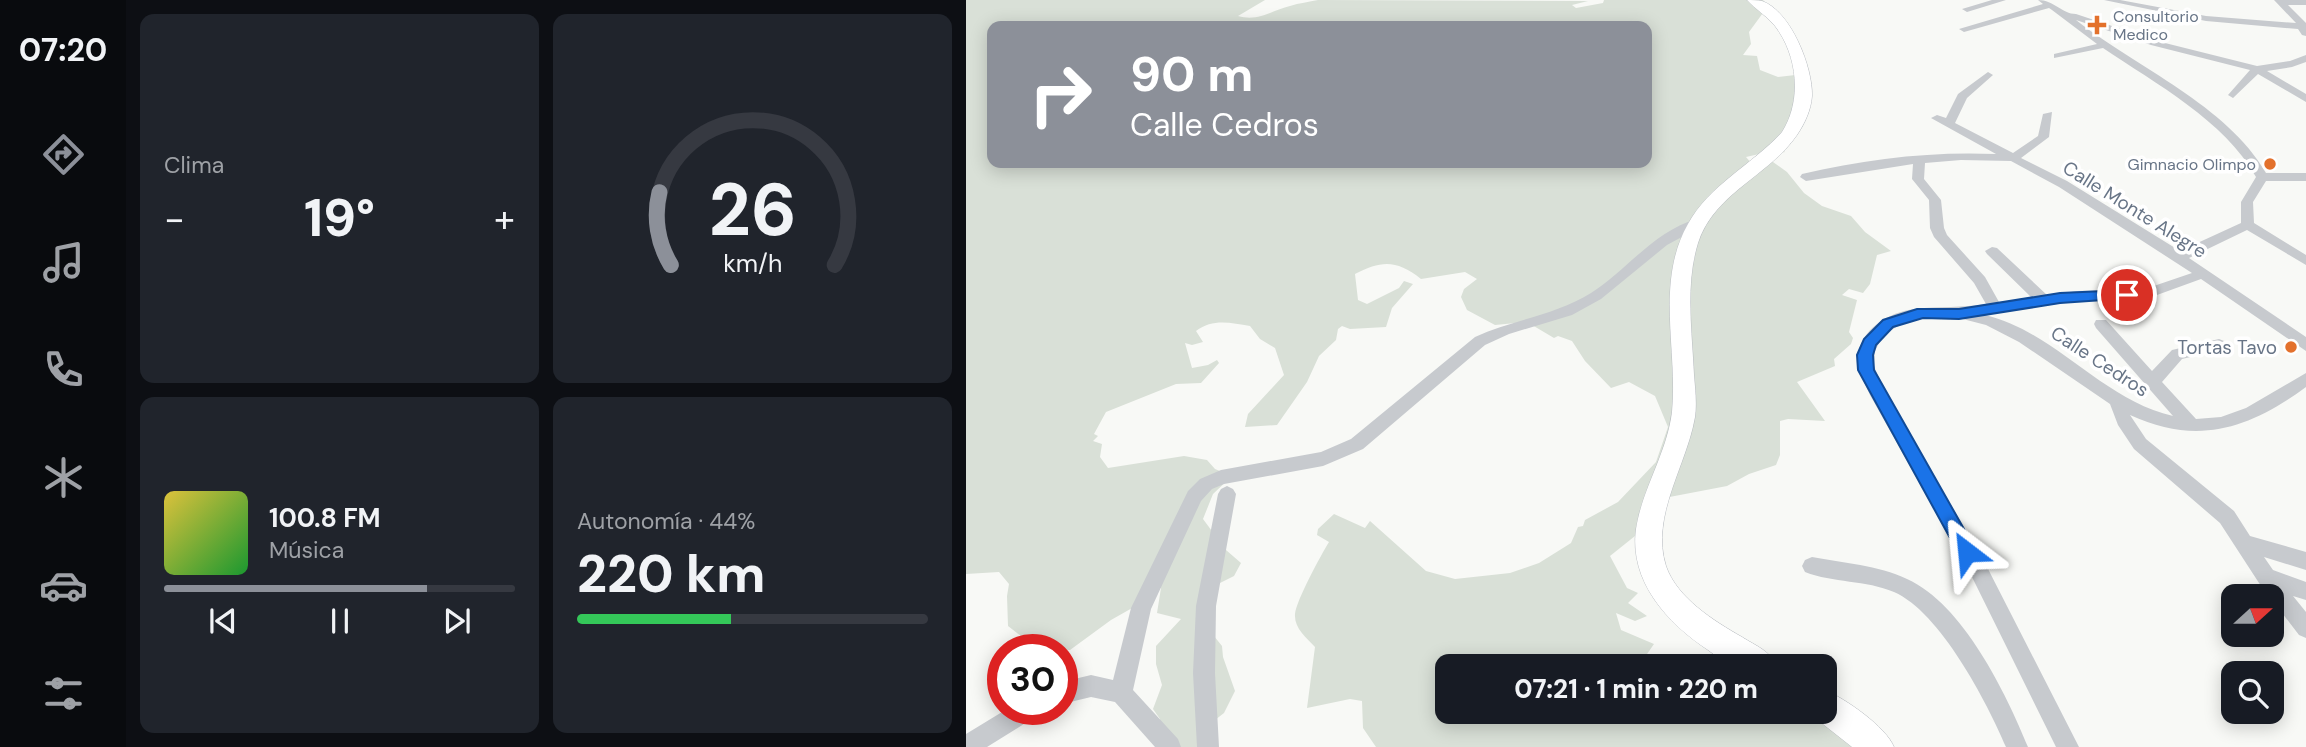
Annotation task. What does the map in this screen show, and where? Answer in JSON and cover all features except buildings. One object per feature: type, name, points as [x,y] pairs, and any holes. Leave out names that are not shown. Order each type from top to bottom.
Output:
[{"type":"main road","points":[[1741,654],[1711,635],[1676,607],[1661,587],[1651,565],[1648,538],[1683,416],[1681,277],[1688,245],[1697,223],[1718,195],[1772,153],[1795,127],[1804,98],[1790,37],[1778,19],[1753,0]]},
{"type":"main road","points":[[1837,715],[1878,747]]},
{"type":"street","points":[[1967,9],[2002,0]]},
{"type":"street","points":[[2108,0],[2207,18],[2305,29]]},
{"type":"street","points":[[2280,1],[2305,29]]},
{"type":"street","points":[[2280,1],[2306,2]]},
{"type":"street","points":[[1964,29],[2048,2],[2224,130],[2249,153],[2262,177]]},
{"type":"street","points":[[2064,13],[2154,43],[2257,69],[2306,99]]},
{"type":"street","points":[[2057,56],[2106,45]]},
{"type":"street","points":[[2233,95],[2257,69],[2292,64],[2306,58]]},
{"type":"street","points":[[1950,124],[1962,96],[1988,75]]},
{"type":"street","points":[[1806,177],[1866,164],[1919,159],[1976,155],[2013,158],[2043,137],[2048,114]]},
{"type":"street","name":"Calle Monte Alegre","points":[[1937,118],[2063,184],[2179,257],[2306,345]]},
{"type":"street","points":[[1919,159],[1918,179],[1935,200],[1937,228],[1980,280],[1995,308]]},
{"type":"street","points":[[2262,177],[2306,177]]},
{"type":"street","points":[[2248,225],[2247,202],[2262,177]]},
{"type":"street","points":[[1121,693],[1141,608],[1194,496],[1206,484],[1221,477],[1323,459],[1357,444],[1480,341],[1504,330],[1567,311],[1596,296],[1662,242],[1697,223]]},
{"type":"street","points":[[2179,257],[2248,225]]},
{"type":"street","points":[[2248,225],[2306,261]]},
{"type":"street","points":[[1992,251],[2043,300]]},
{"type":"street","points":[[1959,314],[2043,300],[2146,294],[2202,274]]},
{"type":"street","name":"Calle Cedros","points":[[2068,747],[1979,571],[1866,370],[1865,355],[1869,343],[1888,323],[1923,313],[1959,314],[2006,327],[2022,335],[2117,400],[2156,418],[2192,426],[2253,413],[2306,379]]},
{"type":"street","points":[[2101,324],[2192,426]]},
{"type":"street","points":[[2152,382],[2177,354],[2219,345]]},
{"type":"street","points":[[2117,400],[2124,420],[2140,444],[2227,517],[2266,577],[2306,628]]},
{"type":"street","points":[[1208,747],[1204,673],[1206,606],[1227,494]]},
{"type":"street","points":[[2245,542],[2306,561]]},
{"type":"street","points":[[1812,566],[1902,586],[1930,605],[1981,675],[2017,747]]},
{"type":"street","points":[[2266,577],[2306,591]]},
{"type":"street","points":[[1078,690],[1091,687],[1121,693],[1170,747]]},
{"type":"street","points":[[966,747],[1001,725]]},
{"type":"shaded area","points":[[966,0],[1265,0],[1238,16],[1252,18],[1318,0],[1588,1],[1572,5],[1576,8],[1603,3],[1604,0],[1763,0],[1768,6],[1749,32],[1751,44],[1743,55],[1757,56],[1760,70],[1778,77],[1804,74],[1801,111],[1803,126],[1793,140],[1781,148],[1785,152],[1780,153],[1777,150],[1746,157],[1752,164],[1773,162],[1787,172],[1804,193],[1822,206],[1851,216],[1865,232],[1891,251],[1877,255],[1870,284],[1863,293],[1849,289],[1842,295],[1857,300],[1849,332],[1853,338],[1851,344],[1834,359],[1835,366],[1797,382],[1825,421],[1780,421],[1780,455],[1776,465],[1749,474],[1727,486],[1659,499],[1640,532],[1610,556],[1627,588],[1638,593],[1628,603],[1647,616],[1635,621],[1616,613],[1621,630],[1654,644],[1647,654],[1435,654],[1435,724],[1837,724],[1837,718],[1891,747],[1376,747],[1363,728],[1362,701],[1350,699],[1307,708],[1315,647],[1299,628],[1295,614],[1304,589],[1329,542],[1317,535],[1318,529],[1334,514],[1365,528],[1370,521],[1426,571],[1455,579],[1510,573],[1539,563],[1571,543],[1578,527],[1583,526],[1585,520],[1618,502],[1656,462],[1668,427],[1655,396],[1629,382],[1611,388],[1585,361],[1572,341],[1558,336],[1554,338],[1527,322],[1495,325],[1467,310],[1461,297],[1464,289],[1477,279],[1465,272],[1421,279],[1397,265],[1381,264],[1355,274],[1358,300],[1367,304],[1399,288],[1404,281],[1413,284],[1392,308],[1386,327],[1350,329],[1342,326],[1338,329],[1336,340],[1319,356],[1307,382],[1277,425],[1245,427],[1248,414],[1284,375],[1275,348],[1260,339],[1250,326],[1222,322],[1209,324],[1196,331],[1203,342],[1192,345],[1185,343],[1192,368],[1217,360],[1219,363],[1201,383],[1176,384],[1106,412],[1094,434],[1098,436],[1093,441],[1102,444],[1100,457],[1108,468],[1184,456],[1207,460],[1215,469],[1232,476],[1213,494],[1203,519],[1226,550],[1241,563],[1234,576],[1210,588],[1210,631],[1222,646],[1235,691],[1224,713],[1206,727],[1207,747],[1159,747],[1160,719],[1153,709],[1162,685],[1156,664],[1156,646],[1181,619],[1157,613],[1161,588],[1154,589],[1141,603],[1111,620],[1078,644],[1078,634],[1018,634],[1008,626],[1009,584],[999,572],[966,574]]},
{"type":"place","name":"Consultorio Medico","points":[[2097,25]]},
{"type":"place","name":"Gimnacio Olimpo","points":[[2270,164]]},
{"type":"place","name":"Tortas Tavo","points":[[2291,347]]},
{"type":"route","points":[[1967,552],[1866,370],[1865,355],[1869,343],[1888,323],[1906,316],[1923,313],[1959,314],[2077,296],[2127,295]]}]
